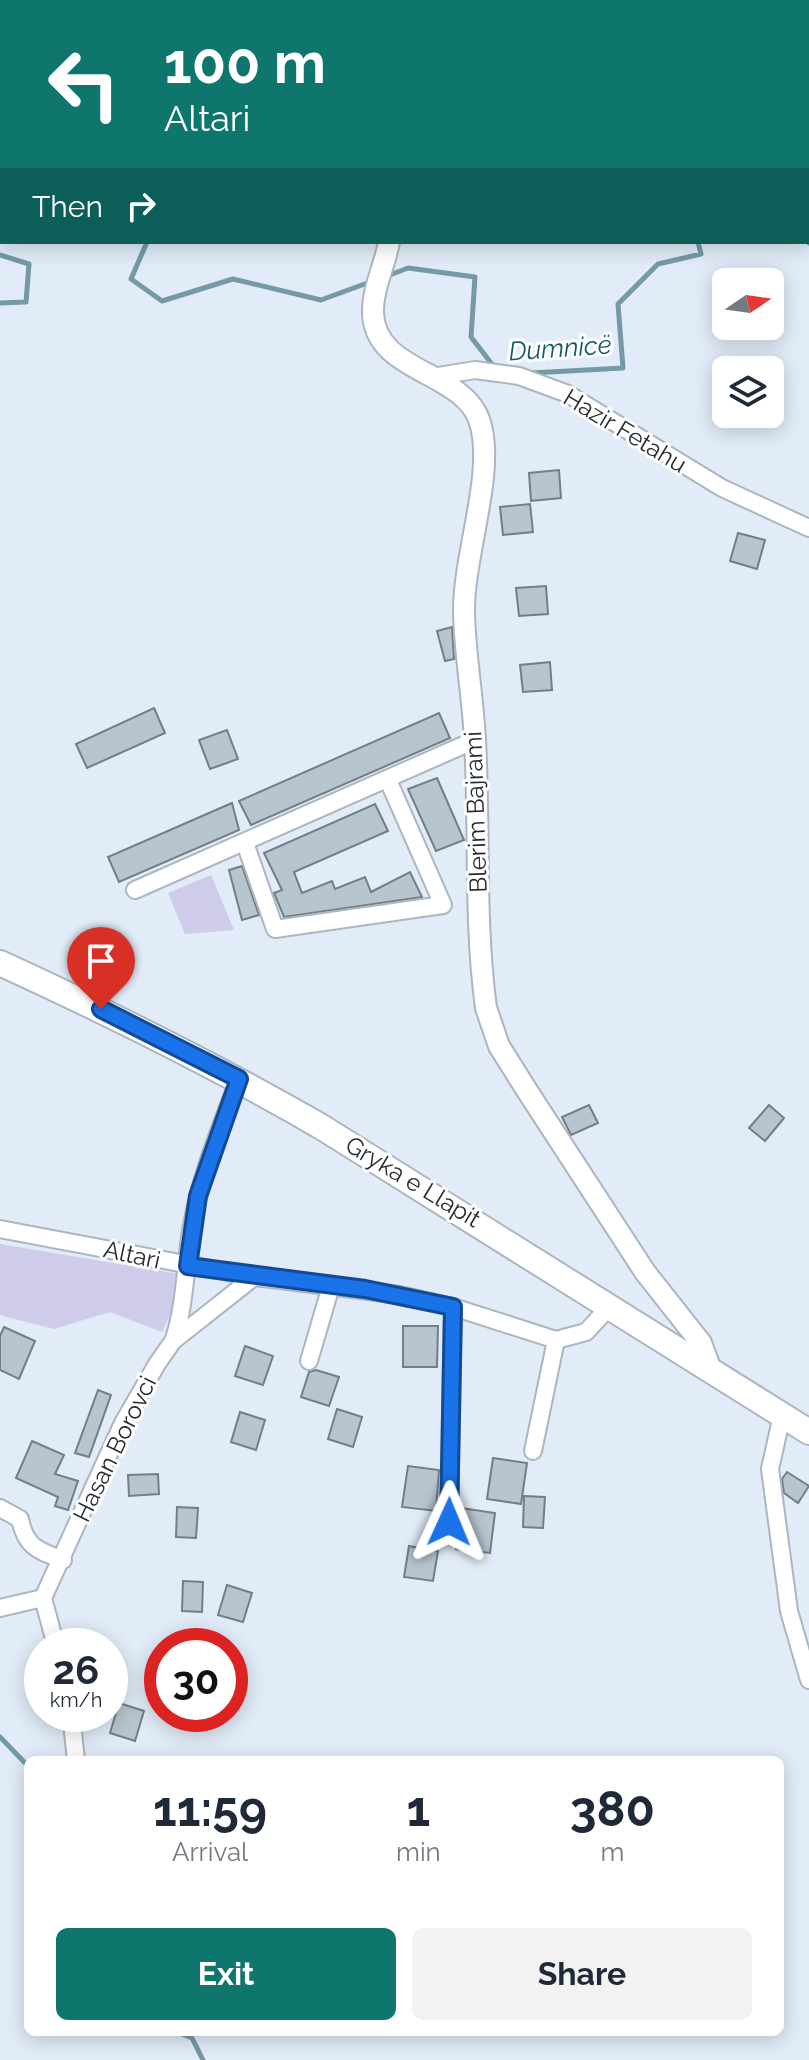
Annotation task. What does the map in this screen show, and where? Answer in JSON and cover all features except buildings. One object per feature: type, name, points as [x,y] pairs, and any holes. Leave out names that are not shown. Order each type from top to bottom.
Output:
[{"type":"main road","name":"Gryka e Llapit","points":[[0,963],[101,1009],[239,1079],[413,1181],[809,1432]]},
{"type":"street","name":"Blerim Bajrami","points":[[388,249],[373,314],[379,336],[391,350],[465,397],[476,412],[482,428],[481,481],[464,612],[475,740],[483,985],[492,1030],[606,1215],[701,1343],[711,1370]]},
{"type":"street","name":"Hazir Fetahu","points":[[432,377],[475,370],[519,376],[568,394],[722,488],[809,528]]},
{"type":"street","points":[[135,890],[475,740]]},
{"type":"street","points":[[245,843],[275,929],[443,905],[388,780]]},
{"type":"street","name":"Hasan Borovci","points":[[43,1598],[123,1423],[173,1341],[186,1296],[198,1196],[239,1079]]},
{"type":"street","name":"Altari","points":[[0,1229],[188,1266],[453,1307],[556,1340]]},
{"type":"street","name":"Hasan Borovci","points":[[173,1341],[254,1277]]},
{"type":"street","points":[[309,1361],[331,1286]]},
{"type":"street","points":[[533,1451],[556,1340],[586,1332],[611,1305]]},
{"type":"street","points":[[449,1522],[453,1307]]},
{"type":"street","points":[[782,1415],[770,1469],[789,1611],[809,1680]]},
{"type":"street","points":[[0,1508],[20,1519],[28,1543],[34,1550],[63,1560]]},
{"type":"street","points":[[0,1608],[43,1598],[51,1628]]},
{"type":"street","points":[[73,1732],[76,1756]]},
{"type":"shaded area","points":[[211,875],[234,930],[185,934],[168,893]]},
{"type":"shaded area","points":[[0,1244],[179,1274],[176,1302],[162,1332],[110,1312],[54,1329],[3,1316],[0,1314]]},
{"type":"waterway","name":"Dumnicë","points":[[146,244],[131,279],[162,301],[233,279],[321,300],[370,282]]},
{"type":"waterway","name":"Dumnicë","points":[[531,373],[623,368],[618,304],[658,264],[701,254],[698,244]]},
{"type":"waterway","name":"Dumnicë","points":[[0,255],[29,264],[26,302],[0,303]]},
{"type":"waterway","name":"Dumnicë","points":[[387,276],[408,268],[475,277],[471,337],[495,368]]},
{"type":"waterway","points":[[0,1737],[24,1762]]},
{"type":"waterway","points":[[187,2036],[192,2038],[203,2060]]},
{"type":"route","points":[[101,1009],[239,1079],[198,1196],[191,1228],[188,1266],[254,1277],[365,1289],[453,1307],[449,1522]]}]
